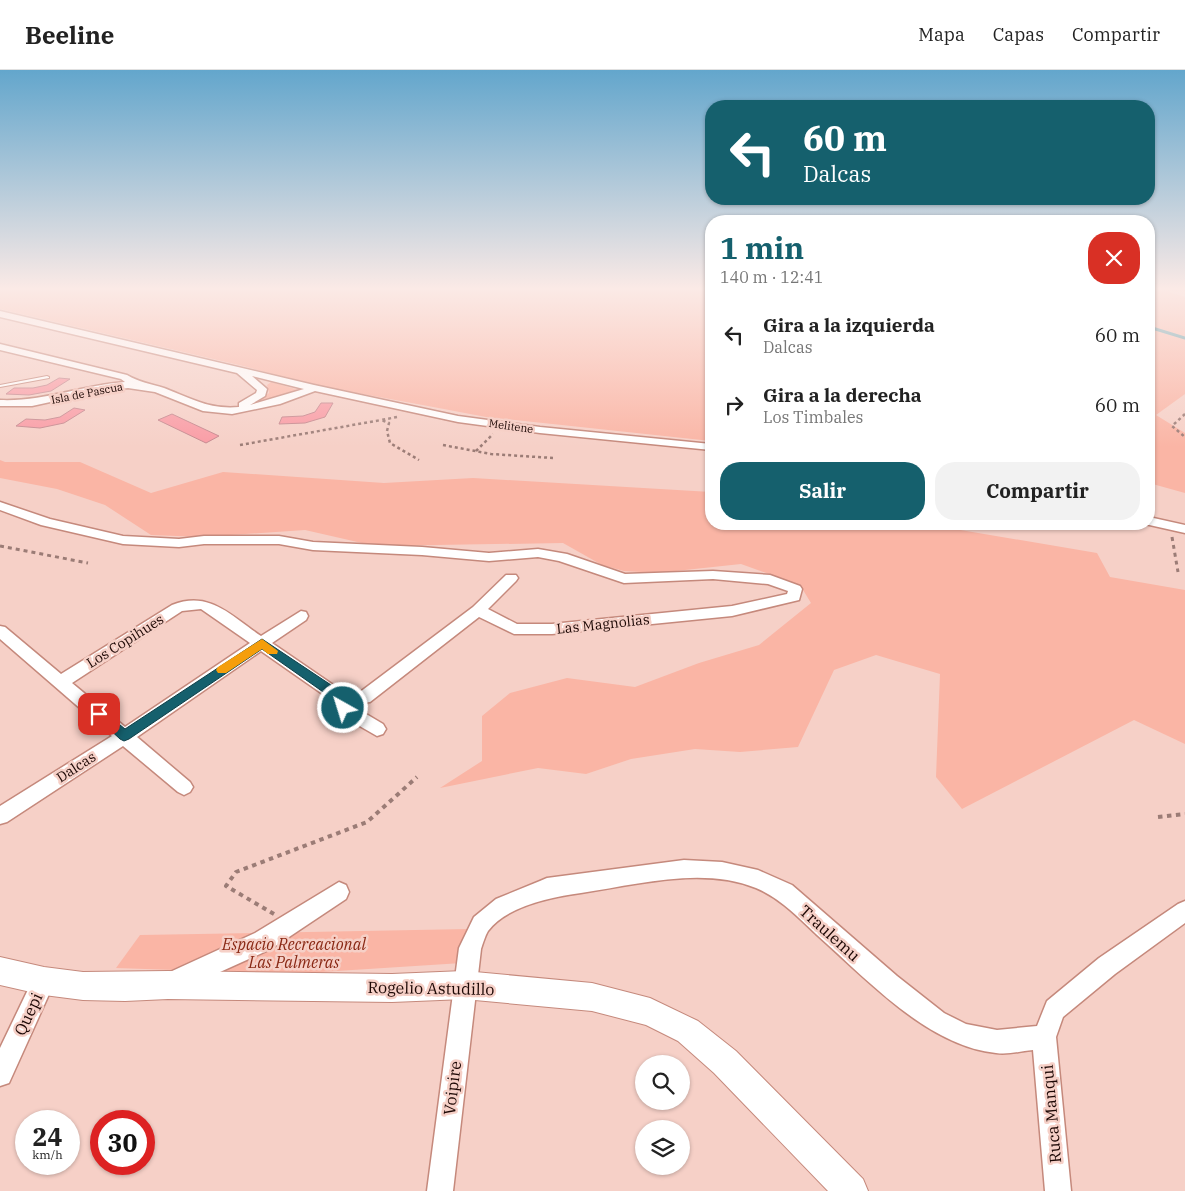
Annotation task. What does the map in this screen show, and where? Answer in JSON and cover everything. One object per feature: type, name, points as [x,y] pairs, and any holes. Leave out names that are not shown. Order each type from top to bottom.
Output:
[{"type":"street","name":"Melitene","points":[[121,342],[314,388],[458,419],[705,447]]},
{"type":"street","points":[[0,347],[124,377],[136,385]]},
{"type":"street","name":"Isla de Pascua","points":[[230,410],[254,400],[261,394],[262,389],[258,384],[239,370]]},
{"type":"street","name":"Isla de Pascua","points":[[0,403],[37,403],[109,387],[136,385],[156,388],[210,410],[230,410],[280,402],[314,388]]},
{"type":"street","name":"Las Magnolias","points":[[0,506],[46,522],[123,540],[179,543],[204,540],[279,540],[313,546],[422,551],[489,557],[538,553],[562,557],[624,579],[713,575],[770,580],[795,589],[794,597],[732,611],[530,630],[514,628],[478,610]]},
{"type":"street","points":[[1155,522],[1185,529]]},
{"type":"street","points":[[262,643],[342,699],[364,698],[478,610],[512,578]]},
{"type":"street","name":"Los Copihues","points":[[60,682],[177,608],[190,604],[205,605],[262,643]]},
{"type":"street","name":"Dalcas","points":[[0,816],[124,736],[302,616]]},
{"type":"street","points":[[0,631],[184,787]]},
{"type":"street","points":[[342,699],[343,708],[377,728]]},
{"type":"street","name":"Traulemu","points":[[464,985],[470,948],[481,924],[503,906],[547,888],[684,869],[722,871],[758,879],[785,892],[888,984],[936,1020],[963,1034],[998,1042],[1044,1037]]},
{"type":"street","points":[[168,985],[263,941],[339,892]]},
{"type":"street","points":[[1044,1037],[1054,1009],[1107,966],[1185,910]]},
{"type":"street","name":"Rogelio Astudillo","points":[[0,971],[44,981],[83,986],[168,985],[392,988],[464,985],[592,997],[650,1012],[688,1031],[725,1062],[850,1191]]},
{"type":"street","name":"Quepi","points":[[0,1074],[44,981]]},
{"type":"street","name":"Voipire","points":[[440,1191],[464,985]]},
{"type":"street","name":"Ruca Manqui","points":[[1044,1037],[1058,1191]]},
{"type":"lane","points":[[0,386],[47,377]]},
{"type":"path","points":[[240,445],[320,431],[337,431],[402,416],[416,409]]},
{"type":"path","points":[[1185,414],[1172,426],[1185,437]]},
{"type":"path","points":[[381,420],[389,423],[387,432],[390,443],[419,460]]},
{"type":"path","points":[[476,451],[503,425]]},
{"type":"path","points":[[443,445],[491,454],[553,458]]},
{"type":"path","points":[[1169,524],[1178,572]]},
{"type":"path","points":[[0,546],[88,563]]},
{"type":"path","points":[[290,923],[226,886],[236,872],[367,822],[417,777]]},
{"type":"path","points":[[1158,817],[1185,814]]},
{"type":"green space","points":[[142,342],[705,342],[705,440],[486,417],[308,384],[243,366]]},
{"type":"green space","points":[[1155,342],[1185,342],[1185,394],[1156,415],[1185,433],[1185,493],[1155,485]]},
{"type":"green space","points":[[271,382],[299,390],[270,401],[256,402],[269,393],[267,385]]},
{"type":"green space","points":[[0,460],[5,462],[80,462],[151,493],[223,472],[384,483],[473,478],[705,492],[705,530],[961,530],[1097,553],[1110,577],[1185,590],[1185,744],[1134,720],[962,809],[936,777],[940,674],[876,655],[834,670],[798,747],[740,752],[695,749],[631,759],[586,774],[538,768],[440,788],[482,761],[482,716],[510,693],[567,678],[635,687],[699,663],[759,645],[811,603],[800,585],[741,564],[657,573],[624,571],[602,565],[563,543],[375,546],[305,530],[202,537],[151,535],[105,505],[57,489],[0,478]]},
{"type":"green space","name":"Espacio Recreacional Las Palmeras","points":[[469,929],[462,963],[290,974],[116,968],[140,935]]},
{"type":"building","points":[[59,378],[70,379],[51,391],[29,395],[6,394],[14,388],[33,388],[47,385]]},
{"type":"building","points":[[321,403],[333,403],[325,417],[305,423],[279,424],[282,417],[303,416],[315,412]]},
{"type":"building","points":[[74,408],[85,410],[64,423],[40,428],[16,426],[26,419],[45,420],[60,417]]},
{"type":"building","points":[[172,414],[219,436],[206,443],[158,420]]},
{"type":"slow traffic","points":[[222,670],[262,643],[273,651]]},
{"type":"route","points":[[99,714],[124,736],[262,643],[342,699],[343,708]]}]
